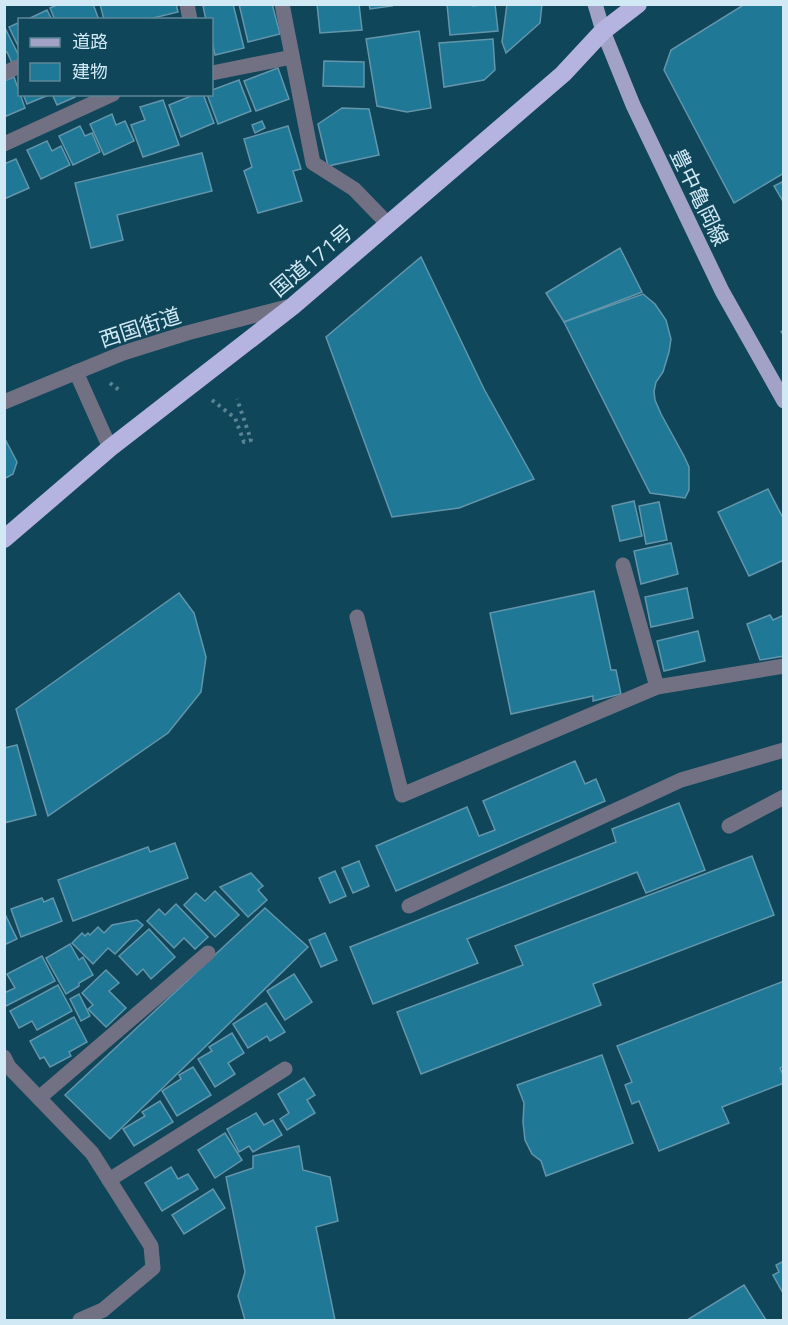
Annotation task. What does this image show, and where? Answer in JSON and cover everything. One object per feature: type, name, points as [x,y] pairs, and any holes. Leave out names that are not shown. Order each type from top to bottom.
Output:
[{"type":"highway","name":"国道171号","points":[[4,539],[110,448],[292,306],[562,74],[603,31],[638,4]]},
{"type":"main road","name":"豊中亀岡線","points":[[596,4],[603,31],[633,105],[722,291],[783,401]]},
{"type":"street","points":[[282,4],[313,164],[354,189],[388,224]]},
{"type":"street","points":[[213,73],[292,57]]},
{"type":"street","points":[[4,73],[18,67]]},
{"type":"street","points":[[4,144],[109,96]]},
{"type":"street","name":"西国街道","points":[[4,402],[123,352],[292,306]]},
{"type":"street","points":[[76,372],[110,448]]},
{"type":"street","points":[[623,565],[657,687]]},
{"type":"street","points":[[357,617],[402,795],[657,687],[783,666]]},
{"type":"street","points":[[409,906],[681,780],[783,750]]},
{"type":"street","points":[[729,826],[783,797]]},
{"type":"street","points":[[39,1098],[208,953]]},
{"type":"street","points":[[4,1057],[9,1067],[92,1153],[151,1246],[153,1268],[102,1315],[80,1320]]},
{"type":"street","points":[[109,1180],[285,1069]]},
{"type":"building","points":[[59,4],[93,4],[98,18],[54,18],[50,8]]},
{"type":"building","points":[[100,4],[176,4],[178,12],[153,18],[104,18]]},
{"type":"building","points":[[233,4],[244,48],[215,55],[213,18],[206,18],[203,6]]},
{"type":"building","points":[[239,4],[272,4],[280,34],[248,42]]},
{"type":"building","points":[[317,4],[359,4],[362,30],[320,33]]},
{"type":"building","points":[[369,4],[391,4],[392,6],[370,9]]},
{"type":"building","points":[[447,4],[473,4],[473,6],[495,4],[498,31],[450,35]]},
{"type":"building","points":[[507,4],[542,4],[540,23],[506,53],[502,42]]},
{"type":"building","points":[[745,4],[784,4],[784,173],[734,203],[664,70],[671,50]]},
{"type":"building","points":[[47,10],[51,18],[30,18]]},
{"type":"building","points":[[18,23],[18,46],[9,27]]},
{"type":"building","points":[[4,26],[18,54],[18,61],[12,63],[7,52],[4,53]]},
{"type":"building","points":[[419,31],[431,108],[407,112],[377,106],[366,39]]},
{"type":"building","points":[[493,39],[495,70],[484,80],[444,87],[439,43]]},
{"type":"building","points":[[324,61],[364,62],[364,87],[323,86]]},
{"type":"building","points":[[278,68],[289,99],[256,111],[244,81]]},
{"type":"building","points":[[14,77],[18,96],[21,96],[25,108],[4,117],[4,81]]},
{"type":"building","points":[[239,80],[251,111],[218,124],[208,96],[213,96],[213,90]]},
{"type":"building","points":[[24,96],[46,96],[27,104]]},
{"type":"building","points":[[53,96],[75,96],[75,97],[57,105]]},
{"type":"building","points":[[191,96],[204,96],[214,123],[181,137],[169,105]]},
{"type":"building","points":[[163,100],[179,145],[143,157],[131,125],[145,120],[140,107]]},
{"type":"building","points":[[342,108],[369,109],[379,155],[328,166],[318,124]]},
{"type":"building","points":[[112,114],[116,125],[125,121],[134,141],[104,155],[90,124]]},
{"type":"building","points":[[262,121],[265,128],[255,133],[252,125]]},
{"type":"building","points":[[80,126],[85,136],[92,133],[100,152],[73,165],[59,136]]},
{"type":"building","points":[[288,126],[301,169],[293,171],[302,201],[258,213],[244,171],[252,167],[244,139]]},
{"type":"building","points":[[47,141],[52,151],[61,146],[70,165],[41,179],[27,150]]},
{"type":"building","points":[[202,153],[212,191],[117,215],[123,240],[91,248],[75,183]]},
{"type":"building","points":[[16,159],[29,188],[4,199],[4,164]]},
{"type":"building","points":[[784,181],[784,203],[774,186]]},
{"type":"building","points":[[620,248],[642,292],[564,322],[546,293]]},
{"type":"building","points":[[421,257],[484,389],[534,479],[459,508],[392,517],[326,337]]},
{"type":"building","points":[[643,294],[655,304],[666,320],[671,339],[663,372],[656,382],[654,391],[661,414],[689,467],[689,490],[685,498],[650,493],[564,322]]},
{"type":"building","points":[[4,437],[17,462],[13,474],[4,479]]},
{"type":"building","points":[[768,489],[784,520],[784,560],[749,576],[718,512]]},
{"type":"building","points":[[634,501],[642,536],[620,541],[612,506]]},
{"type":"building","points":[[659,502],[667,540],[646,544],[639,506]]},
{"type":"building","points":[[671,543],[678,574],[641,584],[634,551]]},
{"type":"building","points":[[687,588],[693,618],[651,627],[645,597]]},
{"type":"building","points":[[594,591],[611,670],[616,670],[621,694],[593,701],[593,696],[511,714],[490,613]]},
{"type":"building","points":[[179,593],[194,613],[206,657],[201,692],[168,733],[48,816],[16,709]]},
{"type":"building","points":[[770,615],[773,620],[784,615],[784,656],[760,660],[747,624]]},
{"type":"building","points":[[698,631],[705,661],[664,671],[657,641]]},
{"type":"building","points":[[17,745],[36,815],[4,823],[4,748]]},
{"type":"building","points":[[575,761],[585,784],[596,779],[605,801],[396,891],[376,846],[467,807],[479,836],[495,830],[483,801]]},
{"type":"building","points":[[679,803],[705,870],[646,893],[637,872],[467,939],[478,963],[373,1004],[350,947],[616,842],[612,829]]},
{"type":"building","points":[[175,843],[188,878],[73,921],[58,880],[148,847],[150,852]]},
{"type":"building","points":[[752,856],[774,915],[593,984],[601,1005],[421,1074],[397,1012],[523,965],[515,946]]},
{"type":"building","points":[[359,861],[369,886],[353,893],[342,868]]},
{"type":"building","points":[[335,871],[346,896],[330,903],[319,878]]},
{"type":"building","points":[[251,873],[263,886],[258,890],[267,900],[248,917],[220,887]]},
{"type":"building","points":[[215,891],[239,915],[215,937],[184,905],[196,893],[205,901]]},
{"type":"building","points":[[42,898],[44,902],[53,898],[62,921],[21,937],[11,909]]},
{"type":"building","points":[[176,904],[208,937],[195,949],[184,938],[174,948],[147,921],[159,909],[165,915]]},
{"type":"building","points":[[265,908],[308,947],[110,1139],[65,1095]]},
{"type":"building","points":[[4,912],[17,939],[4,945]]},
{"type":"building","points":[[137,920],[143,925],[115,954],[108,948],[93,964],[72,943],[82,933],[85,936],[88,933],[90,935],[98,927],[104,933],[112,925]]},
{"type":"building","points":[[149,929],[175,957],[151,979],[143,969],[137,975],[119,956]]},
{"type":"building","points":[[325,933],[337,960],[321,967],[309,940]]},
{"type":"building","points":[[70,944],[79,960],[83,957],[93,975],[66,994],[46,958]]},
{"type":"building","points":[[42,956],[55,981],[4,1007],[4,993],[15,988],[7,974]]},
{"type":"building","points":[[106,970],[119,983],[109,991],[126,1008],[106,1027],[88,1009],[93,1005],[82,993]]},
{"type":"building","points":[[294,974],[312,1002],[285,1020],[267,991]]},
{"type":"building","points":[[784,981],[784,1066],[780,1068],[784,1083],[722,1107],[729,1123],[659,1151],[639,1101],[632,1104],[625,1085],[632,1082],[617,1046]]},
{"type":"building","points":[[58,985],[72,1011],[37,1030],[32,1021],[19,1028],[10,1011]]},
{"type":"building","points":[[79,994],[90,1016],[81,1021],[70,999]]},
{"type":"building","points":[[266,1003],[285,1032],[270,1041],[267,1036],[248,1048],[233,1024]]},
{"type":"building","points":[[74,1017],[87,1042],[69,1052],[71,1056],[50,1067],[44,1057],[40,1059],[30,1041]]},
{"type":"building","points":[[232,1033],[244,1053],[228,1063],[235,1074],[215,1087],[198,1059],[212,1051],[209,1047]]},
{"type":"building","points":[[602,1055],[633,1143],[546,1176],[541,1161],[532,1154],[525,1140],[524,1103],[517,1085]]},
{"type":"building","points":[[193,1067],[211,1095],[177,1116],[162,1091],[181,1079],[179,1075]]},
{"type":"building","points":[[304,1078],[315,1095],[307,1100],[315,1113],[287,1130],[280,1119],[289,1113],[278,1094]]},
{"type":"building","points":[[160,1101],[173,1122],[134,1146],[123,1129],[145,1116],[142,1112]]},
{"type":"building","points":[[256,1113],[264,1125],[273,1120],[282,1135],[253,1152],[249,1146],[239,1152],[227,1129]]},
{"type":"building","points":[[225,1133],[242,1160],[215,1178],[198,1150]]},
{"type":"building","points":[[299,1146],[303,1170],[330,1177],[338,1221],[316,1227],[335,1320],[245,1320],[238,1296],[245,1272],[226,1177],[253,1168],[253,1156]]},
{"type":"building","points":[[171,1167],[178,1179],[188,1174],[198,1189],[162,1211],[145,1183]]},
{"type":"building","points":[[213,1189],[225,1208],[184,1234],[172,1215]]},
{"type":"building","points":[[784,1261],[784,1295],[773,1275],[779,1272],[776,1265]]},
{"type":"building","points":[[744,1285],[766,1320],[687,1320]]}]
